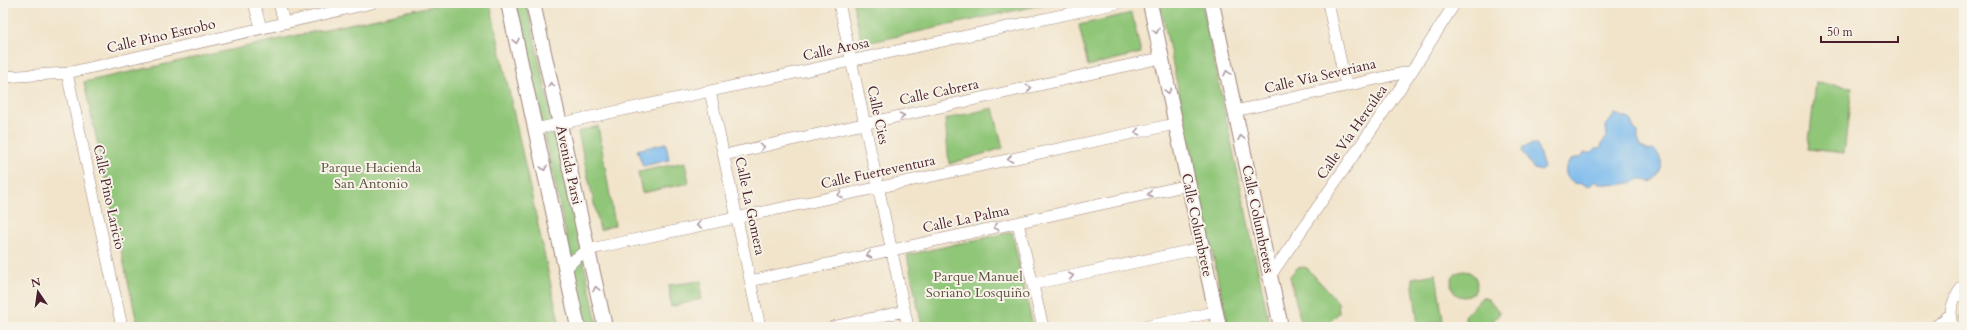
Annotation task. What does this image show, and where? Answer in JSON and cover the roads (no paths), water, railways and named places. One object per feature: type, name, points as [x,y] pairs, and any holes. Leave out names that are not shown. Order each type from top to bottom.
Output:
[{"type":"street","points":[[254,3],[261,28]]},
{"type":"street","points":[[279,3],[284,23]]},
{"type":"street","name":"Calle Pino Estrobo","points":[[3,77],[67,73],[356,5],[372,3]]},
{"type":"street","name":"Avenida Parsi","points":[[508,3],[578,327]]},
{"type":"street","name":"Avenida Parsi","points":[[533,3],[605,327]]},
{"type":"street","name":"Calle Cies","points":[[839,3],[908,327]]},
{"type":"street","name":"Calle Arosa","points":[[535,129],[1118,3]]},
{"type":"street","name":"Calle Columbrete","points":[[1150,3],[1219,327]]},
{"type":"street","name":"Calle Columbretes","points":[[1212,3],[1281,327]]},
{"type":"street","points":[[1328,3],[1346,86]]},
{"type":"street","name":"Calle Vía Hercúlea","points":[[1270,276],[1412,71],[1455,3]]},
{"type":"street","name":"Calle Cabrera","points":[[724,155],[1162,58]]},
{"type":"street","name":"Calle Vía Severiana","points":[[1235,111],[1412,71]]},
{"type":"street","name":"Calle Pino Laricio","points":[[67,73],[122,327]]},
{"type":"street","name":"Calle La Gomera","points":[[710,91],[760,327]]},
{"type":"street","name":"Calle Fuerteventura","points":[[588,250],[1175,124]]},
{"type":"street","name":"Calle La Palma","points":[[750,281],[1189,185]]},
{"type":"street","points":[[1018,223],[1043,327]]},
{"type":"street","points":[[1033,284],[1202,248]]},
{"type":"street","points":[[565,270],[575,258],[588,250]]},
{"type":"street","points":[[1952,327],[1951,314],[1955,298],[1964,285]]},
{"type":"street","points":[[832,327],[905,311]]},
{"type":"street","points":[[1144,327],[1216,312]]},
{"type":"street","points":[[1935,327],[1951,314]]},
{"type":"water","points":[[1615,114],[1630,119],[1634,129],[1638,132],[1638,139],[1641,147],[1648,150],[1653,149],[1657,153],[1661,162],[1658,175],[1651,182],[1640,179],[1631,183],[1611,185],[1595,181],[1591,185],[1587,186],[1573,183],[1569,179],[1566,171],[1568,163],[1571,160],[1581,157],[1584,153],[1591,153],[1595,149],[1601,147],[1602,143],[1607,137],[1606,126]]},
{"type":"water","points":[[666,143],[669,160],[643,166],[637,150]]},
{"type":"water","points":[[1532,144],[1537,145],[1544,168],[1541,171],[1534,169],[1522,152],[1523,147]]},
{"type":"park label","name":"Parque Hacienda San Antonio","points":[[371,176]]},
{"type":"park label","name":"Parque Manuel Soriano Losquiño","points":[[978,284]]}]
